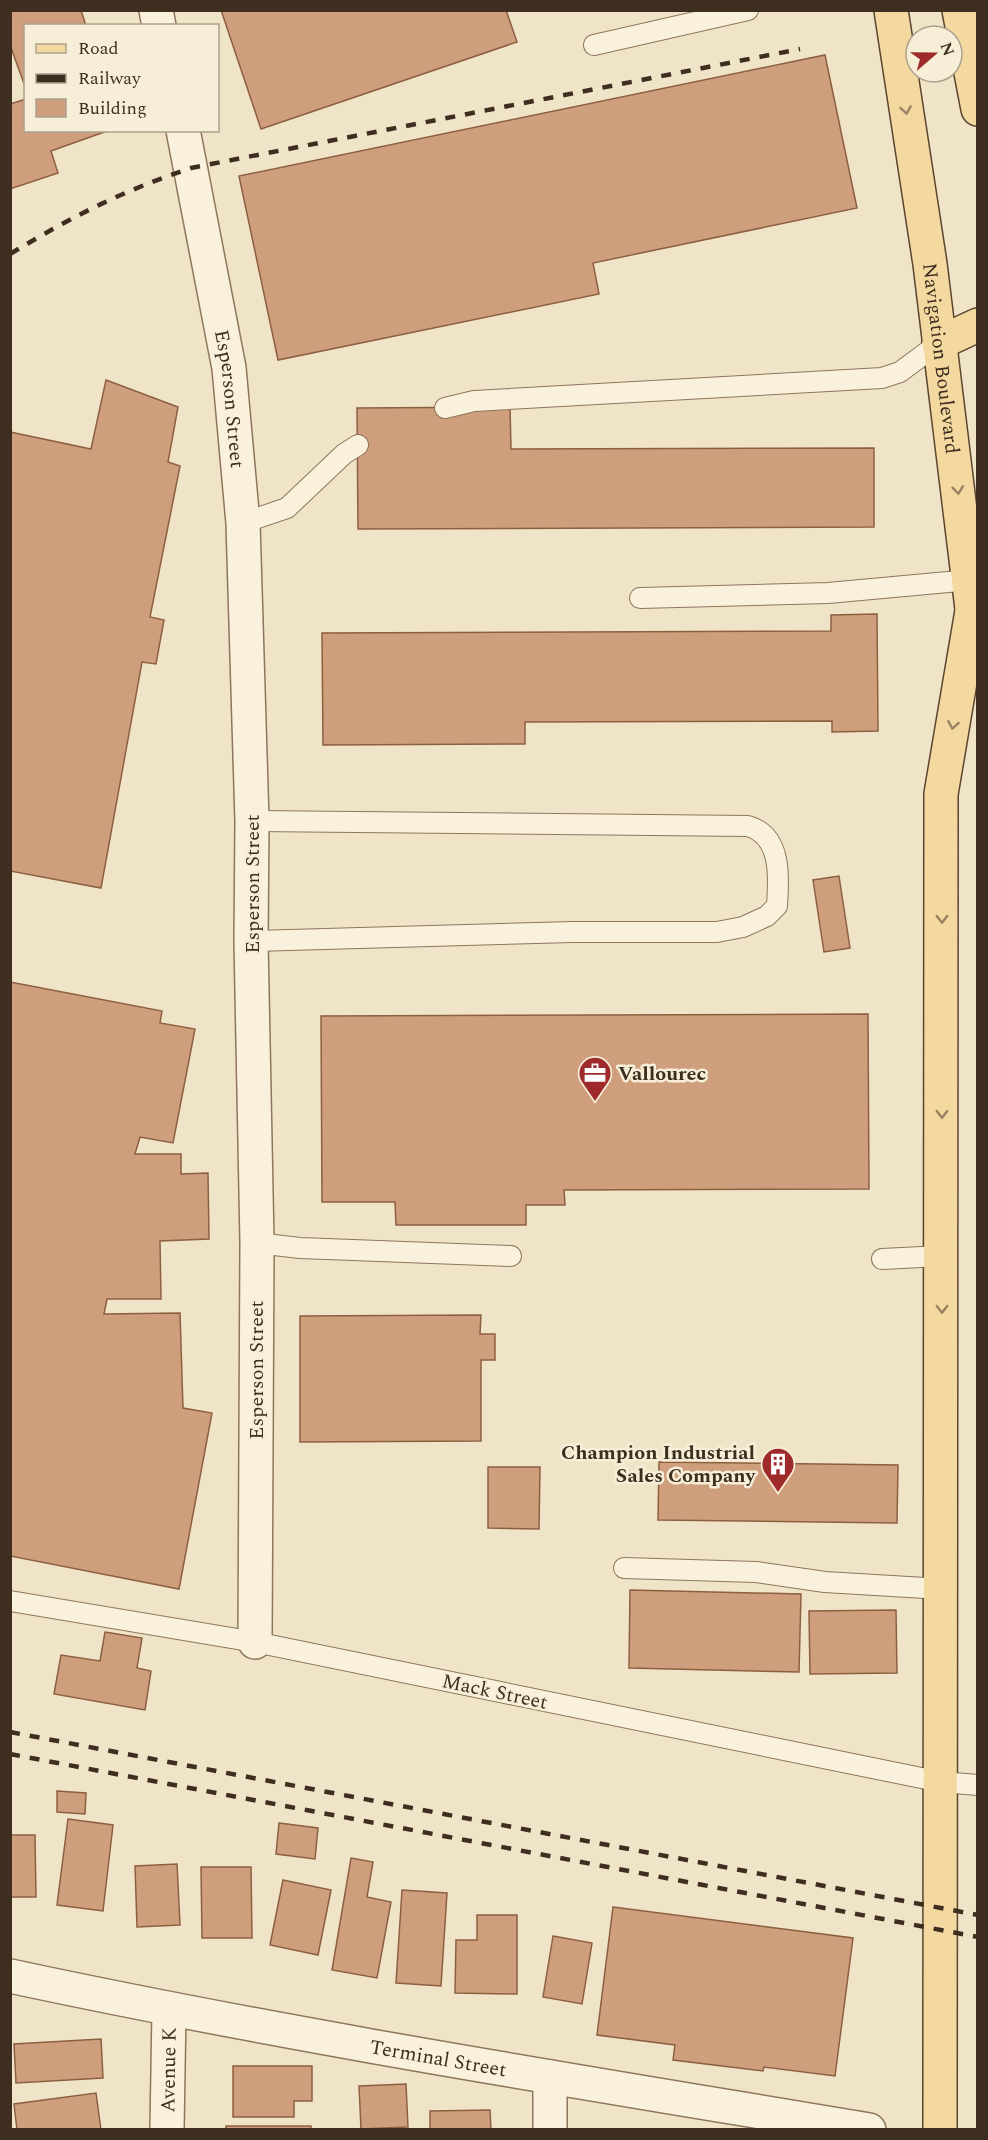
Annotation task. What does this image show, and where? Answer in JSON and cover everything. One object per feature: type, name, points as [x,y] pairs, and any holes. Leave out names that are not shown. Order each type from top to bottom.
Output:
[{"type":"main road","name":"Navigation Boulevard","points":[[891,10],[972,593],[978,708]]},
{"type":"main road","points":[[959,10],[978,109]]},
{"type":"main road","points":[[939,343],[978,325]]},
{"type":"main road","points":[[940,2130],[941,794],[972,593]]},
{"type":"street","name":"Esperson Street","points":[[183,132],[229,368],[243,523],[252,821],[251,941],[257,1243],[255,1642]]},
{"type":"street","name":"Terminal Street","points":[[10,1976],[169,2010],[869,2130]]},
{"type":"street","name":"Avenue K","points":[[167,2130],[169,2010]]},
{"type":"street","points":[[550,2077],[550,2130]]},
{"type":"lane","points":[[594,45],[748,10]]},
{"type":"lane","points":[[445,408],[474,401],[882,378],[900,372],[939,343]]},
{"type":"lane","points":[[243,523],[287,508],[344,454],[358,445]]},
{"type":"lane","points":[[640,598],[828,593],[972,593]]},
{"type":"lane","points":[[251,941],[573,932],[717,932],[743,927],[767,916],[777,906],[779,888],[776,855],[770,841],[760,830],[748,826],[252,821]]},
{"type":"lane","points":[[257,1243],[300,1248],[511,1256]]},
{"type":"lane","points":[[882,1259],[942,1256]]},
{"type":"lane","points":[[624,1568],[756,1572],[825,1582],[942,1589]]},
{"type":"lane","name":"Mack Street","points":[[10,1601],[255,1642],[941,1782],[978,1785]]},
{"type":"building","points":[[10,10],[81,10],[85,24],[24,24],[24,84],[10,45]]},
{"type":"building","points":[[221,10],[506,10],[517,42],[261,129]]},
{"type":"building","points":[[825,55],[857,208],[593,263],[599,294],[278,360],[239,176]]},
{"type":"building","points":[[24,100],[24,132],[104,132],[51,151],[58,173],[10,189],[10,104]]},
{"type":"building","points":[[106,380],[178,407],[168,462],[180,466],[150,617],[164,620],[156,664],[142,662],[101,888],[10,871],[10,432],[91,449]]},
{"type":"building","points":[[510,407],[511,449],[874,448],[874,527],[358,529],[357,408]]},
{"type":"building","points":[[877,614],[878,731],[832,732],[832,721],[525,722],[525,744],[323,745],[322,633],[831,631],[831,615]]},
{"type":"building","points":[[839,876],[850,948],[824,952],[813,880]]},
{"type":"building","points":[[10,982],[162,1011],[160,1023],[195,1029],[173,1143],[140,1137],[135,1154],[181,1154],[181,1174],[208,1173],[209,1239],[160,1241],[161,1299],[107,1299],[104,1314],[180,1313],[183,1408],[212,1413],[179,1589],[10,1556]]},
{"type":"building","name":"Vallourec","points":[[868,1014],[869,1189],[564,1190],[565,1205],[526,1205],[526,1225],[396,1225],[395,1202],[322,1202],[321,1016]]},
{"type":"building","points":[[481,1315],[480,1334],[495,1334],[495,1360],[481,1360],[481,1441],[300,1442],[300,1316]]},
{"type":"building","name":"Champion Industrial Sales Company","points":[[659,1462],[898,1465],[897,1523],[658,1520]]},
{"type":"building","points":[[488,1467],[540,1467],[539,1529],[488,1528]]},
{"type":"building","points":[[630,1590],[801,1594],[799,1672],[629,1668]]},
{"type":"building","points":[[896,1610],[897,1673],[810,1674],[809,1611]]},
{"type":"building","points":[[105,1632],[142,1638],[137,1668],[151,1671],[145,1710],[54,1694],[61,1655],[100,1661]]},
{"type":"building","points":[[57,1791],[86,1793],[85,1814],[57,1812]]},
{"type":"building","points":[[68,1819],[113,1825],[103,1911],[57,1905]]},
{"type":"building","points":[[279,1823],[318,1828],[315,1859],[276,1854]]},
{"type":"building","points":[[10,1835],[35,1835],[36,1897],[10,1897]]},
{"type":"building","points":[[351,1858],[373,1862],[367,1897],[391,1902],[377,1978],[332,1970]]},
{"type":"building","points":[[177,1864],[180,1925],[137,1927],[135,1866]]},
{"type":"building","points":[[201,1867],[251,1867],[252,1938],[202,1938]]},
{"type":"building","points":[[283,1880],[331,1890],[318,1955],[270,1945]]},
{"type":"building","points":[[402,1890],[447,1893],[441,1986],[396,1983]]},
{"type":"building","points":[[613,1907],[853,1938],[835,2076],[764,2067],[763,2071],[673,2060],[675,2045],[597,2035]]},
{"type":"building","points":[[477,1915],[517,1915],[517,1994],[455,1993],[456,1940],[477,1940]]},
{"type":"building","points":[[553,1936],[592,1943],[582,2004],[543,1997]]},
{"type":"building","points":[[101,2039],[103,2078],[16,2083],[14,2044]]},
{"type":"building","points":[[233,2066],[312,2066],[312,2101],[294,2101],[294,2117],[233,2117]]},
{"type":"building","points":[[406,2084],[408,2127],[361,2129],[359,2086]]},
{"type":"building","points":[[96,2093],[101,2130],[17,2130],[14,2104]]},
{"type":"building","points":[[490,2110],[491,2130],[430,2130],[430,2111]]},
{"type":"building","points":[[226,2126],[311,2126],[311,2130],[226,2130]]},
{"type":"railway","points":[[10,254],[98,205],[191,168],[800,49]]},
{"type":"railway","points":[[10,1732],[978,1915]]},
{"type":"railway","points":[[10,1754],[978,1937]]},
{"type":"place","name":"Vallourec","points":[[595,1102]]},
{"type":"place","name":"Champion Industrial Sales Company","points":[[778,1493]]}]
